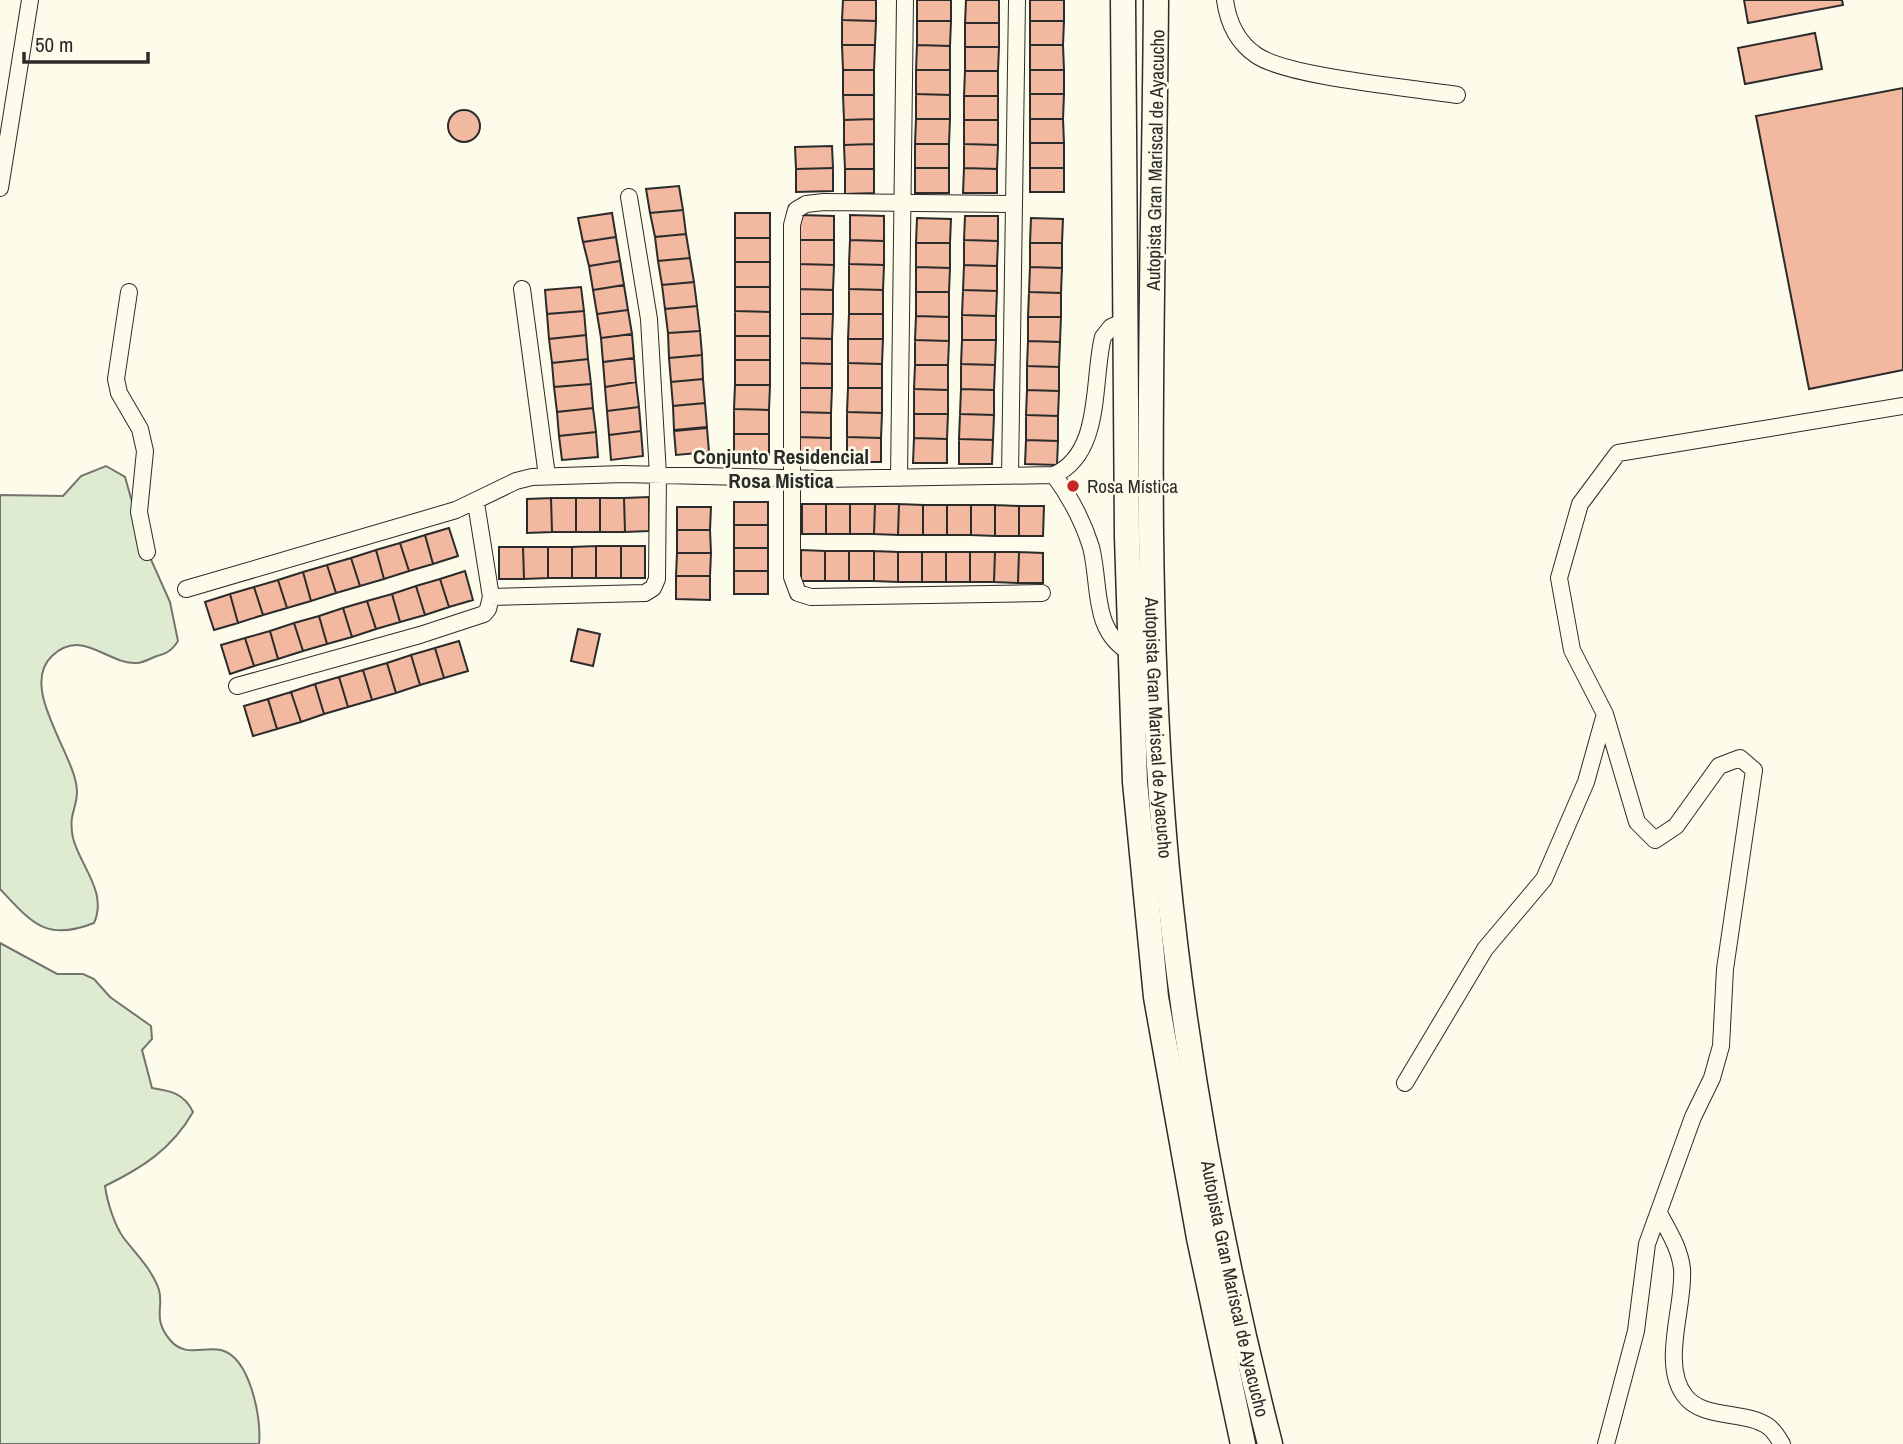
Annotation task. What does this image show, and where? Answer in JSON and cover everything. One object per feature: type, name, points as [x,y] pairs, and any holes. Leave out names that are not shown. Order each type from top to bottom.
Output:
[{"type":"highway","name":"Autopista Gran Mariscal de Ayacucho","points":[[1123,0],[1135,782],[1156,997],[1199,1238],[1242,1444]]},
{"type":"highway","name":"Autopista Gran Mariscal de Ayacucho","points":[[1156,0],[1152,516],[1155,668],[1167,866],[1194,1078],[1240,1324],[1270,1444]]},
{"type":"street","points":[[0,188],[30,0]]},
{"type":"street","points":[[899,478],[905,0]]},
{"type":"street","points":[[1010,476],[1017,0]]},
{"type":"street","points":[[1225,0],[1237,37],[1263,60],[1307,72],[1457,94]]},
{"type":"street","points":[[491,597],[651,590],[657,579],[658,475],[649,319],[629,197]]},
{"type":"street","points":[[1012,204],[815,202],[801,205],[794,214],[792,578],[795,589],[803,596],[1042,593]]},
{"type":"street","points":[[522,289],[547,477]]},
{"type":"street","points":[[129,292],[116,379],[119,393],[139,429],[145,451],[139,512],[148,552]]},
{"type":"street","points":[[186,589],[476,503],[516,481],[547,477],[658,475],[899,478],[1054,475],[1070,466],[1090,425],[1103,337],[1111,327],[1127,320]]},
{"type":"street","points":[[1606,1444],[1636,1331],[1647,1244],[1660,1215],[1693,1116],[1712,1078],[1721,1046],[1725,970],[1754,770],[1740,758],[1719,766],[1676,825],[1655,839],[1637,822],[1605,714],[1572,650],[1559,578],[1580,504],[1618,453],[1903,406]]},
{"type":"street","points":[[1054,475],[1071,500],[1090,545],[1104,627],[1115,643],[1131,653]]},
{"type":"street","points":[[237,686],[478,617],[488,609],[491,597],[476,503]]},
{"type":"street","points":[[1405,1083],[1485,949],[1544,879],[1586,782],[1605,714]]},
{"type":"street","points":[[1660,1215],[1675,1241],[1682,1267],[1675,1341],[1680,1387],[1685,1397],[1698,1406],[1769,1427],[1783,1444]]},
{"type":"green space","points":[[106,466],[125,477],[144,544],[170,602],[178,641],[167,652],[137,663],[74,645],[63,648],[52,656],[43,670],[41,686],[45,703],[68,759],[77,791],[72,817],[73,838],[98,901],[94,923],[77,928],[52,930],[31,920],[0,889],[0,495],[63,496],[81,476]]},
{"type":"green space","points":[[0,943],[57,974],[83,974],[94,979],[110,997],[151,1026],[152,1039],[142,1050],[152,1088],[176,1094],[193,1112],[166,1147],[131,1172],[105,1186],[107,1198],[120,1232],[156,1282],[160,1296],[161,1325],[170,1340],[182,1349],[221,1350],[240,1364],[247,1376],[256,1405],[259,1444],[0,1444]]},
{"type":"building","points":[[843,0],[876,0],[876,21],[842,20]]},
{"type":"building","points":[[917,0],[951,0],[951,21],[917,21]]},
{"type":"building","points":[[966,0],[999,0],[999,23],[965,23]]},
{"type":"building","points":[[1030,0],[1064,0],[1064,21],[1030,21]]},
{"type":"building","points":[[1744,0],[1842,0],[1843,5],[1748,23]]},
{"type":"building","points":[[842,20],[876,21],[875,45],[842,45]]},
{"type":"building","points":[[917,21],[951,21],[950,46],[917,45]]},
{"type":"building","points":[[1030,21],[1064,21],[1063,45],[1030,45]]},
{"type":"building","points":[[965,23],[999,23],[999,47],[965,47]]},
{"type":"building","points":[[1815,33],[1822,69],[1745,84],[1738,48]]},
{"type":"building","points":[[842,45],[875,45],[874,70],[843,70]]},
{"type":"building","points":[[917,45],[950,46],[950,70],[916,70]]},
{"type":"building","points":[[1030,45],[1063,45],[1064,70],[1030,70]]},
{"type":"building","points":[[965,47],[999,47],[998,71],[965,71]]},
{"type":"building","points":[[843,70],[874,70],[874,95],[843,95]]},
{"type":"building","points":[[916,70],[950,70],[950,95],[916,94]]},
{"type":"building","points":[[1030,70],[1064,70],[1064,94],[1030,94]]},
{"type":"building","points":[[965,71],[998,71],[998,96],[964,96]]},
{"type":"building","points":[[1903,88],[1903,370],[1809,389],[1756,116]]},
{"type":"building","points":[[916,94],[950,95],[950,119],[916,119]]},
{"type":"building","points":[[1030,94],[1064,94],[1063,119],[1030,119]]},
{"type":"building","points":[[843,95],[874,95],[874,119],[844,120]]},
{"type":"building","points":[[964,96],[998,96],[998,120],[964,120]]},
{"type":"building","points":[[464,110],[476,114],[480,126],[476,138],[464,142],[452,138],[448,126],[452,114]]},
{"type":"building","points":[[874,119],[874,144],[844,145],[844,120]]},
{"type":"building","points":[[916,119],[950,119],[949,144],[915,144]]},
{"type":"building","points":[[1030,119],[1063,119],[1064,143],[1030,143]]},
{"type":"building","points":[[964,120],[998,120],[998,145],[964,144]]},
{"type":"building","points":[[1030,143],[1064,143],[1064,168],[1030,168]]},
{"type":"building","points":[[874,144],[874,169],[845,169],[844,145]]},
{"type":"building","points":[[915,144],[949,144],[949,168],[915,168]]},
{"type":"building","points":[[964,144],[998,145],[997,169],[964,168]]},
{"type":"building","points":[[832,146],[833,168],[796,169],[795,147]]},
{"type":"building","points":[[833,168],[833,191],[796,192],[796,169]]},
{"type":"building","points":[[915,168],[949,168],[949,193],[915,193]]},
{"type":"building","points":[[964,168],[997,169],[997,193],[963,193]]},
{"type":"building","points":[[1030,168],[1064,168],[1064,192],[1030,192]]},
{"type":"building","points":[[845,169],[874,169],[874,193],[845,194]]},
{"type":"building","points":[[679,186],[683,210],[650,213],[646,189]]},
{"type":"building","points":[[683,210],[686,234],[655,237],[650,213]]},
{"type":"building","points":[[612,213],[616,237],[583,242],[578,218]]},
{"type":"building","points":[[735,213],[770,213],[770,238],[735,238]]},
{"type":"building","points":[[800,215],[834,216],[834,240],[800,240]]},
{"type":"building","points":[[850,215],[884,216],[884,241],[850,240]]},
{"type":"building","points":[[965,216],[998,216],[998,241],[964,240]]},
{"type":"building","points":[[917,218],[951,219],[950,243],[916,243]]},
{"type":"building","points":[[1031,218],[1063,219],[1062,243],[1030,243]]},
{"type":"building","points":[[686,234],[690,258],[658,261],[655,237]]},
{"type":"building","points":[[616,237],[620,261],[589,266],[583,242]]},
{"type":"building","points":[[735,238],[770,238],[770,262],[735,262]]},
{"type":"building","points":[[800,240],[834,240],[834,265],[799,264]]},
{"type":"building","points":[[850,240],[884,241],[884,265],[849,264]]},
{"type":"building","points":[[964,240],[998,241],[997,266],[964,265]]},
{"type":"building","points":[[916,243],[950,243],[950,268],[916,267]]},
{"type":"building","points":[[1030,243],[1062,243],[1062,268],[1030,267]]},
{"type":"building","points":[[690,258],[694,282],[662,285],[658,261]]},
{"type":"building","points":[[620,261],[624,285],[593,290],[589,266]]},
{"type":"building","points":[[735,262],[770,262],[770,287],[735,287]]},
{"type":"building","points":[[799,264],[834,265],[833,290],[799,289]]},
{"type":"building","points":[[849,264],[884,265],[883,290],[849,289]]},
{"type":"building","points":[[964,265],[997,266],[997,291],[963,290]]},
{"type":"building","points":[[916,267],[950,268],[949,292],[916,292]]},
{"type":"building","points":[[1030,267],[1062,268],[1061,293],[1029,292]]},
{"type":"building","points":[[694,282],[697,306],[665,309],[662,285]]},
{"type":"building","points":[[624,285],[628,310],[597,314],[593,290]]},
{"type":"building","points":[[581,287],[584,311],[547,314],[545,290]]},
{"type":"building","points":[[735,287],[770,287],[770,312],[735,311]]},
{"type":"building","points":[[799,289],[833,290],[833,314],[799,314]]},
{"type":"building","points":[[849,289],[883,290],[883,314],[849,314]]},
{"type":"building","points":[[963,290],[997,291],[996,316],[962,315]]},
{"type":"building","points":[[916,292],[949,292],[949,317],[916,316]]},
{"type":"building","points":[[1029,292],[1061,293],[1061,317],[1028,317]]},
{"type":"building","points":[[697,306],[700,331],[668,333],[665,309]]},
{"type":"building","points":[[628,310],[632,334],[601,338],[597,314]]},
{"type":"building","points":[[584,311],[586,335],[549,339],[547,314]]},
{"type":"building","points":[[735,311],[770,312],[770,336],[735,336]]},
{"type":"building","points":[[799,314],[833,314],[832,339],[798,338]]},
{"type":"building","points":[[849,314],[883,314],[883,339],[848,339]]},
{"type":"building","points":[[962,315],[996,316],[996,340],[962,340]]},
{"type":"building","points":[[916,316],[949,317],[949,341],[915,340]]},
{"type":"building","points":[[1028,317],[1061,317],[1060,342],[1028,341]]},
{"type":"building","points":[[700,331],[702,355],[669,358],[668,333]]},
{"type":"building","points":[[632,334],[634,358],[603,362],[601,338]]},
{"type":"building","points":[[586,335],[588,359],[552,363],[549,339]]},
{"type":"building","points":[[735,336],[770,336],[770,360],[735,360]]},
{"type":"building","points":[[798,338],[832,339],[832,364],[798,363]]},
{"type":"building","points":[[848,339],[883,339],[882,364],[848,363]]},
{"type":"building","points":[[915,340],[949,341],[948,365],[915,365]]},
{"type":"building","points":[[962,340],[996,340],[995,365],[961,364]]},
{"type":"building","points":[[1028,341],[1060,342],[1059,367],[1027,366]]},
{"type":"building","points":[[702,355],[703,379],[671,382],[669,358]]},
{"type":"building","points":[[634,358],[636,382],[605,387],[603,362]]},
{"type":"building","points":[[588,359],[591,384],[554,387],[552,363]]},
{"type":"building","points":[[735,360],[770,360],[770,385],[735,385]]},
{"type":"building","points":[[798,363],[832,364],[832,388],[798,388]]},
{"type":"building","points":[[848,363],[882,364],[882,388],[848,388]]},
{"type":"building","points":[[961,364],[995,365],[994,390],[961,389]]},
{"type":"building","points":[[915,365],[948,365],[948,390],[914,389]]},
{"type":"building","points":[[1027,366],[1059,367],[1059,391],[1027,390]]},
{"type":"building","points":[[703,379],[705,403],[673,406],[671,382]]},
{"type":"building","points":[[636,382],[639,407],[607,411],[605,387]]},
{"type":"building","points":[[591,384],[593,408],[557,412],[554,387]]},
{"type":"building","points":[[735,385],[770,385],[769,410],[734,409]]},
{"type":"building","points":[[798,388],[832,388],[831,413],[797,412]]},
{"type":"building","points":[[848,388],[882,388],[882,413],[847,412]]},
{"type":"building","points":[[914,389],[948,390],[948,414],[914,414]]},
{"type":"building","points":[[961,389],[994,390],[994,415],[960,414]]},
{"type":"building","points":[[1027,390],[1059,391],[1058,416],[1026,415]]},
{"type":"building","points":[[705,403],[707,427],[674,430],[673,406]]},
{"type":"building","points":[[639,407],[641,431],[609,435],[607,411]]},
{"type":"building","points":[[593,408],[596,432],[559,436],[557,412]]},
{"type":"building","points":[[734,409],[769,410],[769,434],[734,434]]},
{"type":"building","points":[[797,412],[831,413],[831,438],[797,437]]},
{"type":"building","points":[[847,412],[882,413],[881,438],[847,437]]},
{"type":"building","points":[[914,414],[948,414],[947,439],[914,438]]},
{"type":"building","points":[[960,414],[994,415],[993,440],[959,439]]},
{"type":"building","points":[[1026,415],[1058,416],[1058,441],[1026,440]]},
{"type":"building","points":[[707,428],[709,452],[676,455],[674,431]]},
{"type":"building","points":[[641,431],[643,456],[611,460],[609,435]]},
{"type":"building","points":[[596,432],[598,457],[562,460],[559,436]]},
{"type":"building","points":[[734,434],[769,434],[769,459],[734,459]]},
{"type":"building","points":[[797,437],[831,438],[831,462],[796,462]]},
{"type":"building","points":[[847,437],[881,438],[881,462],[847,462]]},
{"type":"building","points":[[914,438],[947,439],[947,463],[913,463]]},
{"type":"building","points":[[959,439],[993,440],[992,464],[959,464]]},
{"type":"building","points":[[1026,440],[1058,441],[1057,465],[1025,464]]},
{"type":"building","points":[[649,497],[649,531],[625,532],[624,498]]},
{"type":"building","points":[[551,498],[552,532],[527,533],[527,499]]},
{"type":"building","points":[[551,498],[576,498],[576,532],[552,532]]},
{"type":"building","points":[[576,498],[600,498],[600,532],[576,532]]},
{"type":"building","points":[[600,498],[624,498],[625,532],[600,532]]},
{"type":"building","points":[[734,502],[768,502],[768,525],[734,525]]},
{"type":"building","points":[[802,504],[826,504],[826,534],[802,534]]},
{"type":"building","points":[[826,504],[850,504],[850,534],[826,534]]},
{"type":"building","points":[[850,504],[875,504],[874,534],[850,534]]},
{"type":"building","points":[[875,504],[899,504],[898,535],[874,534]]},
{"type":"building","points":[[899,504],[923,505],[923,535],[898,535]]},
{"type":"building","points":[[923,505],[947,505],[947,535],[923,535]]},
{"type":"building","points":[[947,505],[971,505],[971,535],[947,535]]},
{"type":"building","points":[[971,505],[995,505],[995,536],[971,535]]},
{"type":"building","points":[[995,505],[1019,506],[1019,536],[995,536]]},
{"type":"building","points":[[1019,506],[1044,506],[1043,536],[1019,536]]},
{"type":"building","points":[[677,507],[711,507],[710,530],[677,530]]},
{"type":"building","points":[[734,525],[768,525],[768,548],[734,548]]},
{"type":"building","points":[[449,528],[458,556],[433,564],[425,535]]},
{"type":"building","points":[[677,530],[710,530],[711,553],[677,553]]},
{"type":"building","points":[[425,535],[433,564],[409,571],[400,543]]},
{"type":"building","points":[[400,543],[409,571],[384,579],[376,550]]},
{"type":"building","points":[[596,546],[596,578],[572,578],[572,547]]},
{"type":"building","points":[[596,546],[621,546],[621,578],[596,578]]},
{"type":"building","points":[[621,546],[645,546],[645,578],[621,578]]},
{"type":"building","points":[[499,547],[523,547],[524,579],[499,579]]},
{"type":"building","points":[[523,547],[548,547],[548,578],[524,579]]},
{"type":"building","points":[[548,547],[572,547],[572,578],[548,578]]},
{"type":"building","points":[[734,548],[768,548],[768,571],[734,571]]},
{"type":"building","points":[[376,550],[384,579],[360,586],[351,558]]},
{"type":"building","points":[[801,550],[825,551],[825,581],[801,581]]},
{"type":"building","points":[[825,551],[849,551],[849,581],[825,581]]},
{"type":"building","points":[[849,551],[874,551],[874,581],[849,581]]},
{"type":"building","points":[[874,551],[898,552],[898,582],[874,581]]},
{"type":"building","points":[[898,552],[922,552],[922,582],[898,582]]},
{"type":"building","points":[[922,552],[946,552],[946,582],[922,582]]},
{"type":"building","points":[[946,552],[970,552],[970,582],[946,582]]},
{"type":"building","points":[[970,552],[995,552],[994,582],[970,582]]},
{"type":"building","points":[[995,552],[1019,552],[1018,583],[994,582]]},
{"type":"building","points":[[1019,552],[1043,553],[1043,583],[1018,583]]},
{"type":"building","points":[[677,553],[711,553],[710,576],[676,576]]},
{"type":"building","points":[[351,558],[360,586],[336,593],[327,565]]},
{"type":"building","points":[[327,565],[336,593],[311,601],[303,572]]},
{"type":"building","points":[[465,571],[473,600],[449,607],[440,579]]},
{"type":"building","points":[[734,571],[768,571],[768,594],[734,594]]},
{"type":"building","points":[[303,572],[311,601],[287,608],[278,580]]},
{"type":"building","points":[[676,576],[710,576],[710,600],[676,599]]},
{"type":"building","points":[[440,579],[449,607],[425,615],[416,586]]},
{"type":"building","points":[[278,580],[287,608],[263,615],[254,587]]},
{"type":"building","points":[[416,586],[425,615],[400,622],[392,594]]},
{"type":"building","points":[[254,587],[263,615],[238,623],[230,594]]},
{"type":"building","points":[[230,594],[238,623],[214,630],[205,602]]},
{"type":"building","points":[[392,594],[400,622],[376,629],[367,601]]},
{"type":"building","points":[[367,601],[376,629],[352,637],[343,608]]},
{"type":"building","points":[[343,608],[352,637],[327,644],[319,616]]},
{"type":"building","points":[[319,616],[327,644],[303,651],[294,623]]},
{"type":"building","points":[[294,623],[303,651],[278,659],[270,631]]},
{"type":"building","points":[[578,629],[600,634],[593,666],[571,661]]},
{"type":"building","points":[[270,631],[278,659],[254,666],[245,638]]},
{"type":"building","points":[[245,638],[254,666],[230,674],[221,645]]},
{"type":"building","points":[[459,641],[468,671],[444,678],[435,648]]},
{"type":"building","points":[[435,648],[444,678],[420,685],[411,655]]},
{"type":"building","points":[[411,655],[420,685],[396,693],[387,663]]},
{"type":"building","points":[[387,663],[396,693],[372,700],[363,670]]},
{"type":"building","points":[[363,670],[372,700],[348,707],[339,677]]},
{"type":"building","points":[[339,677],[348,707],[324,714],[315,684]]},
{"type":"building","points":[[315,684],[324,714],[301,722],[291,692]]},
{"type":"building","points":[[291,692],[301,722],[277,729],[268,699]]},
{"type":"building","points":[[268,699],[277,729],[253,736],[244,706]]},
{"type":"place","name":"Rosa Mística","points":[[1073,486]]},
{"type":"district","name":"Conjunto Residencial Rosa Mistica","points":[[781,468]]}]
